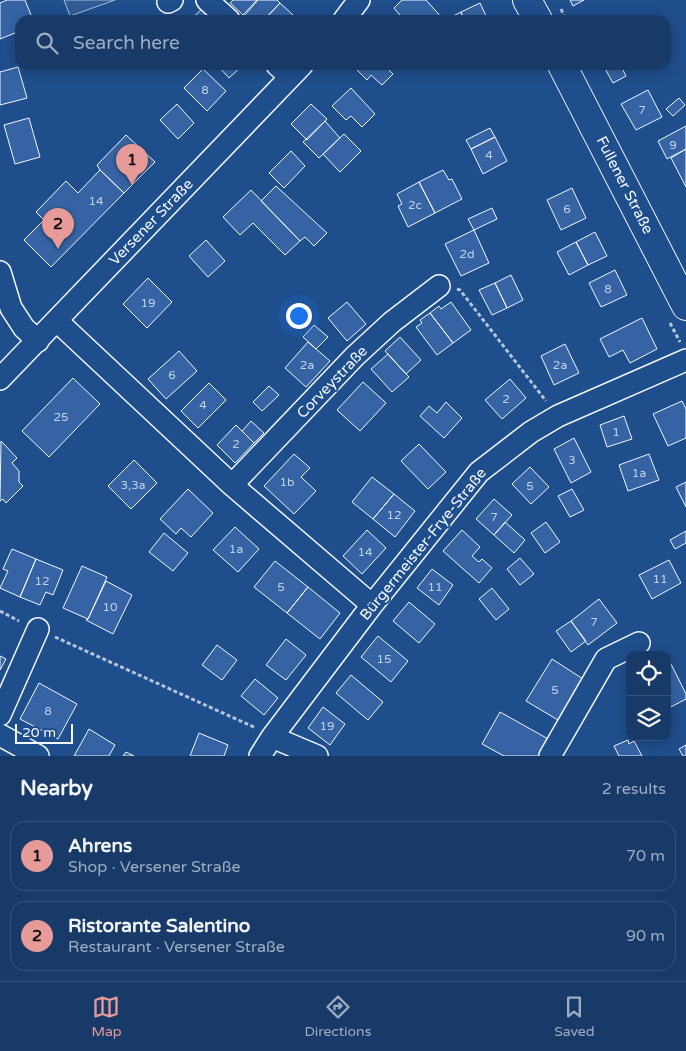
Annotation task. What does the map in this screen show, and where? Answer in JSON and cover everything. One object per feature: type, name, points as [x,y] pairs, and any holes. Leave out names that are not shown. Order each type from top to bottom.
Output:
[{"type":"main road","points":[[528,0],[536,15]]},
{"type":"main road","name":"Fullener Straße","points":[[565,70],[686,306]]},
{"type":"street","points":[[207,0],[224,15]]},
{"type":"street","points":[[348,15],[359,0]]},
{"type":"street","name":"Versener Straße","points":[[0,379],[171,200],[289,70]]},
{"type":"street","points":[[0,272],[11,308],[24,328],[38,341]]},
{"type":"street","name":"Corveystraße","points":[[232,485],[355,356],[392,322],[439,286]]},
{"type":"street","points":[[57,321],[232,485],[372,605]]},
{"type":"street","name":"Bürgermeister-Frye-Straße","points":[[260,756],[272,737],[372,605],[479,472],[531,432],[558,416],[686,360]]},
{"type":"street","points":[[0,715],[38,630]]},
{"type":"street","points":[[550,756],[606,659],[639,643]]},
{"type":"street","points":[[0,735],[38,756]]},
{"type":"street","points":[[272,737],[317,756]]},
{"type":"path","points":[[439,286],[460,290],[558,416]]},
{"type":"path","points":[[0,612],[253,726],[272,737]]},
{"type":"shaded area","points":[[64,0],[115,0],[73,15],[70,15]]},
{"type":"building","points":[[7,0],[25,0],[31,15],[15,15],[15,33],[0,39],[0,3]]},
{"type":"building","points":[[233,0],[257,0],[243,15],[230,3]]},
{"type":"building","points":[[258,0],[277,0],[280,3],[269,15],[245,15]]},
{"type":"building","points":[[402,0],[426,0],[439,15],[400,15],[394,8]]},
{"type":"building","points":[[570,0],[584,0],[573,6]]},
{"type":"building","points":[[280,3],[293,15],[269,15]]},
{"type":"building","points":[[480,3],[486,15],[462,15],[461,12]]},
{"type":"building","points":[[202,9],[208,15],[195,15]]},
{"type":"building","points":[[15,68],[15,70],[19,70],[27,98],[0,105],[0,72]]},
{"type":"building","points":[[204,70],[226,91],[207,111],[184,88]]},
{"type":"building","points":[[222,70],[238,70],[229,78]]},
{"type":"building","points":[[357,70],[389,70],[393,74],[382,85],[371,75],[367,80]]},
{"type":"building","points":[[606,70],[623,70],[626,76],[613,83]]},
{"type":"building","points":[[351,88],[375,114],[362,127],[351,116],[346,120],[332,106]]},
{"type":"building","points":[[648,90],[662,117],[636,130],[621,104]]},
{"type":"building","points":[[679,98],[685,105],[673,116],[666,109]]},
{"type":"building","points":[[177,104],[194,123],[178,139],[160,120]]},
{"type":"building","points":[[311,104],[327,119],[307,140],[291,124]]},
{"type":"building","points":[[29,118],[40,157],[15,164],[4,125]]},
{"type":"building","points":[[325,121],[340,138],[319,158],[303,142]]},
{"type":"building","points":[[686,126],[686,149],[667,159],[658,141]]},
{"type":"building","points":[[490,128],[495,137],[471,149],[466,140]]},
{"type":"building","points":[[344,134],[361,151],[340,172],[323,154]]},
{"type":"building","points":[[126,135],[155,162],[124,193],[97,165]]},
{"type":"building","points":[[495,137],[507,161],[483,174],[471,149]]},
{"type":"building","points":[[686,149],[686,187],[671,158]]},
{"type":"building","points":[[291,151],[305,166],[284,188],[269,173]]},
{"type":"building","points":[[100,170],[124,193],[51,267],[24,240],[44,220],[36,212],[66,181],[78,193]]},
{"type":"building","points":[[443,170],[449,180],[452,179],[462,199],[435,213],[419,182]]},
{"type":"building","points":[[419,182],[435,213],[408,227],[398,206],[402,204],[397,194]]},
{"type":"building","points":[[276,186],[327,233],[314,246],[305,237],[300,241],[261,201]]},
{"type":"building","points":[[572,188],[586,218],[561,230],[547,200]]},
{"type":"building","points":[[251,190],[300,241],[285,255],[253,223],[240,235],[223,217]]},
{"type":"building","points":[[492,208],[497,219],[474,230],[468,219]]},
{"type":"building","points":[[474,230],[489,263],[461,276],[445,244]]},
{"type":"building","points":[[595,232],[607,256],[588,265],[576,242]]},
{"type":"building","points":[[206,240],[225,261],[208,277],[189,256]]},
{"type":"building","points":[[576,242],[588,265],[569,275],[557,252]]},
{"type":"building","points":[[615,270],[627,295],[601,307],[589,283]]},
{"type":"building","points":[[511,275],[523,300],[507,308],[495,283]]},
{"type":"building","points":[[148,278],[172,302],[147,328],[123,304]]},
{"type":"building","points":[[495,283],[507,308],[492,315],[479,290]]},
{"type":"building","points":[[347,302],[366,324],[347,341],[328,318]]},
{"type":"building","points":[[451,302],[471,330],[453,343],[430,313],[439,306],[441,309]]},
{"type":"building","points":[[430,313],[453,343],[437,355],[416,327],[422,323],[420,320]]},
{"type":"building","points":[[642,318],[657,349],[630,363],[623,350],[609,357],[600,339]]},
{"type":"building","points":[[314,325],[328,337],[316,349],[303,337]]},
{"type":"building","points":[[400,337],[421,360],[406,374],[385,351]]},
{"type":"building","points":[[308,342],[330,361],[306,387],[285,368]]},
{"type":"building","points":[[565,344],[579,373],[554,385],[541,356]]},
{"type":"building","points":[[179,351],[197,371],[166,399],[148,379]]},
{"type":"building","points":[[388,354],[409,377],[392,392],[371,369]]},
{"type":"building","points":[[73,378],[100,404],[49,457],[22,431]]},
{"type":"building","points":[[510,379],[526,398],[502,419],[485,400]]},
{"type":"building","points":[[363,382],[386,403],[360,431],[337,410]]},
{"type":"building","points":[[209,383],[226,400],[198,428],[181,411]]},
{"type":"building","points":[[269,386],[279,395],[262,411],[253,402]]},
{"type":"building","points":[[682,401],[686,409],[686,438],[668,446],[653,414]]},
{"type":"building","points":[[446,402],[462,418],[444,438],[420,416],[429,406],[437,413]]},
{"type":"building","points":[[624,416],[632,439],[607,447],[600,425]]},
{"type":"building","points":[[251,421],[264,433],[254,443],[242,431]]},
{"type":"building","points":[[236,425],[254,443],[235,463],[217,445]]},
{"type":"building","points":[[574,438],[591,472],[571,483],[554,449]]},
{"type":"building","points":[[1,441],[17,458],[12,463],[19,471],[19,482],[23,486],[6,503],[3,499],[0,501]]},
{"type":"building","points":[[419,444],[446,472],[428,489],[401,461]]},
{"type":"building","points":[[294,454],[310,468],[301,477],[316,491],[294,514],[264,486]]},
{"type":"building","points":[[649,454],[659,480],[628,491],[619,465]]},
{"type":"building","points":[[134,460],[157,483],[131,509],[108,486]]},
{"type":"building","points":[[530,467],[549,487],[531,504],[512,484]]},
{"type":"building","points":[[372,477],[394,494],[373,519],[352,502]]},
{"type":"building","points":[[686,482],[686,507],[676,487]]},
{"type":"building","points":[[188,489],[213,513],[191,537],[181,528],[176,534],[160,519]]},
{"type":"building","points":[[572,489],[584,510],[570,517],[558,496]]},
{"type":"building","points":[[394,494],[415,511],[395,537],[373,519]]},
{"type":"building","points":[[494,499],[512,515],[494,535],[476,519]]},
{"type":"building","points":[[505,522],[525,540],[514,553],[494,535]]},
{"type":"building","points":[[546,522],[560,542],[545,553],[531,533]]},
{"type":"building","points":[[235,527],[259,549],[238,572],[213,550]]},
{"type":"building","points":[[367,530],[386,548],[362,574],[343,556]]},
{"type":"building","points":[[462,530],[480,547],[472,556],[479,562],[482,559],[492,568],[479,583],[443,551]]},
{"type":"building","points":[[686,531],[686,543],[675,549],[670,540]]},
{"type":"building","points":[[164,533],[188,553],[173,571],[149,552]]},
{"type":"building","points":[[12,549],[36,559],[20,597],[0,588],[8,571],[3,569]]},
{"type":"building","points":[[520,558],[534,574],[520,585],[507,569]]},
{"type":"building","points":[[36,559],[63,570],[53,595],[46,592],[40,605],[20,597]]},
{"type":"building","points":[[669,560],[681,583],[652,599],[639,575]]},
{"type":"building","points":[[275,561],[308,587],[287,613],[254,587]]},
{"type":"building","points":[[82,566],[107,577],[88,619],[63,608]]},
{"type":"building","points":[[432,569],[453,585],[439,605],[417,588]]},
{"type":"building","points":[[106,581],[132,595],[113,634],[86,620]]},
{"type":"building","points":[[308,587],[340,613],[320,639],[287,613]]},
{"type":"building","points":[[492,588],[509,609],[496,620],[479,599]]},
{"type":"building","points":[[599,599],[617,623],[588,645],[571,621]]},
{"type":"building","points":[[409,602],[435,624],[419,643],[393,621]]},
{"type":"building","points":[[571,621],[586,641],[571,652],[556,631]]},
{"type":"building","points":[[378,636],[408,661],[391,682],[361,657]]},
{"type":"building","points":[[286,639],[306,655],[286,680],[266,665]]},
{"type":"building","points":[[217,645],[237,660],[222,680],[202,665]]},
{"type":"building","points":[[0,656],[6,659],[0,670]]},
{"type":"building","points":[[552,659],[583,679],[558,720],[526,701]]},
{"type":"building","points":[[671,664],[686,694],[686,699],[671,707]]},
{"type":"building","points":[[351,675],[383,702],[368,720],[336,693]]},
{"type":"building","points":[[255,679],[278,698],[264,715],[241,696]]},
{"type":"building","points":[[39,683],[77,704],[58,739],[20,719]]},
{"type":"building","points":[[323,707],[345,724],[330,745],[308,728]]},
{"type":"building","points":[[500,712],[550,740],[541,756],[504,756],[482,744]]},
{"type":"building","points":[[89,729],[115,745],[109,756],[74,756]]},
{"type":"building","points":[[199,733],[228,745],[224,756],[190,756]]},
{"type":"building","points":[[626,741],[628,741],[629,744],[634,741],[642,756],[619,756],[614,746]]},
{"type":"building","points":[[686,745],[686,756],[683,756],[679,749]]},
{"type":"building","points":[[126,752],[134,756],[123,756]]},
{"type":"place","name":"Ahrens","points":[[132,185]]},
{"type":"place","name":"Ristorante Salentino","points":[[58,249]]}]
